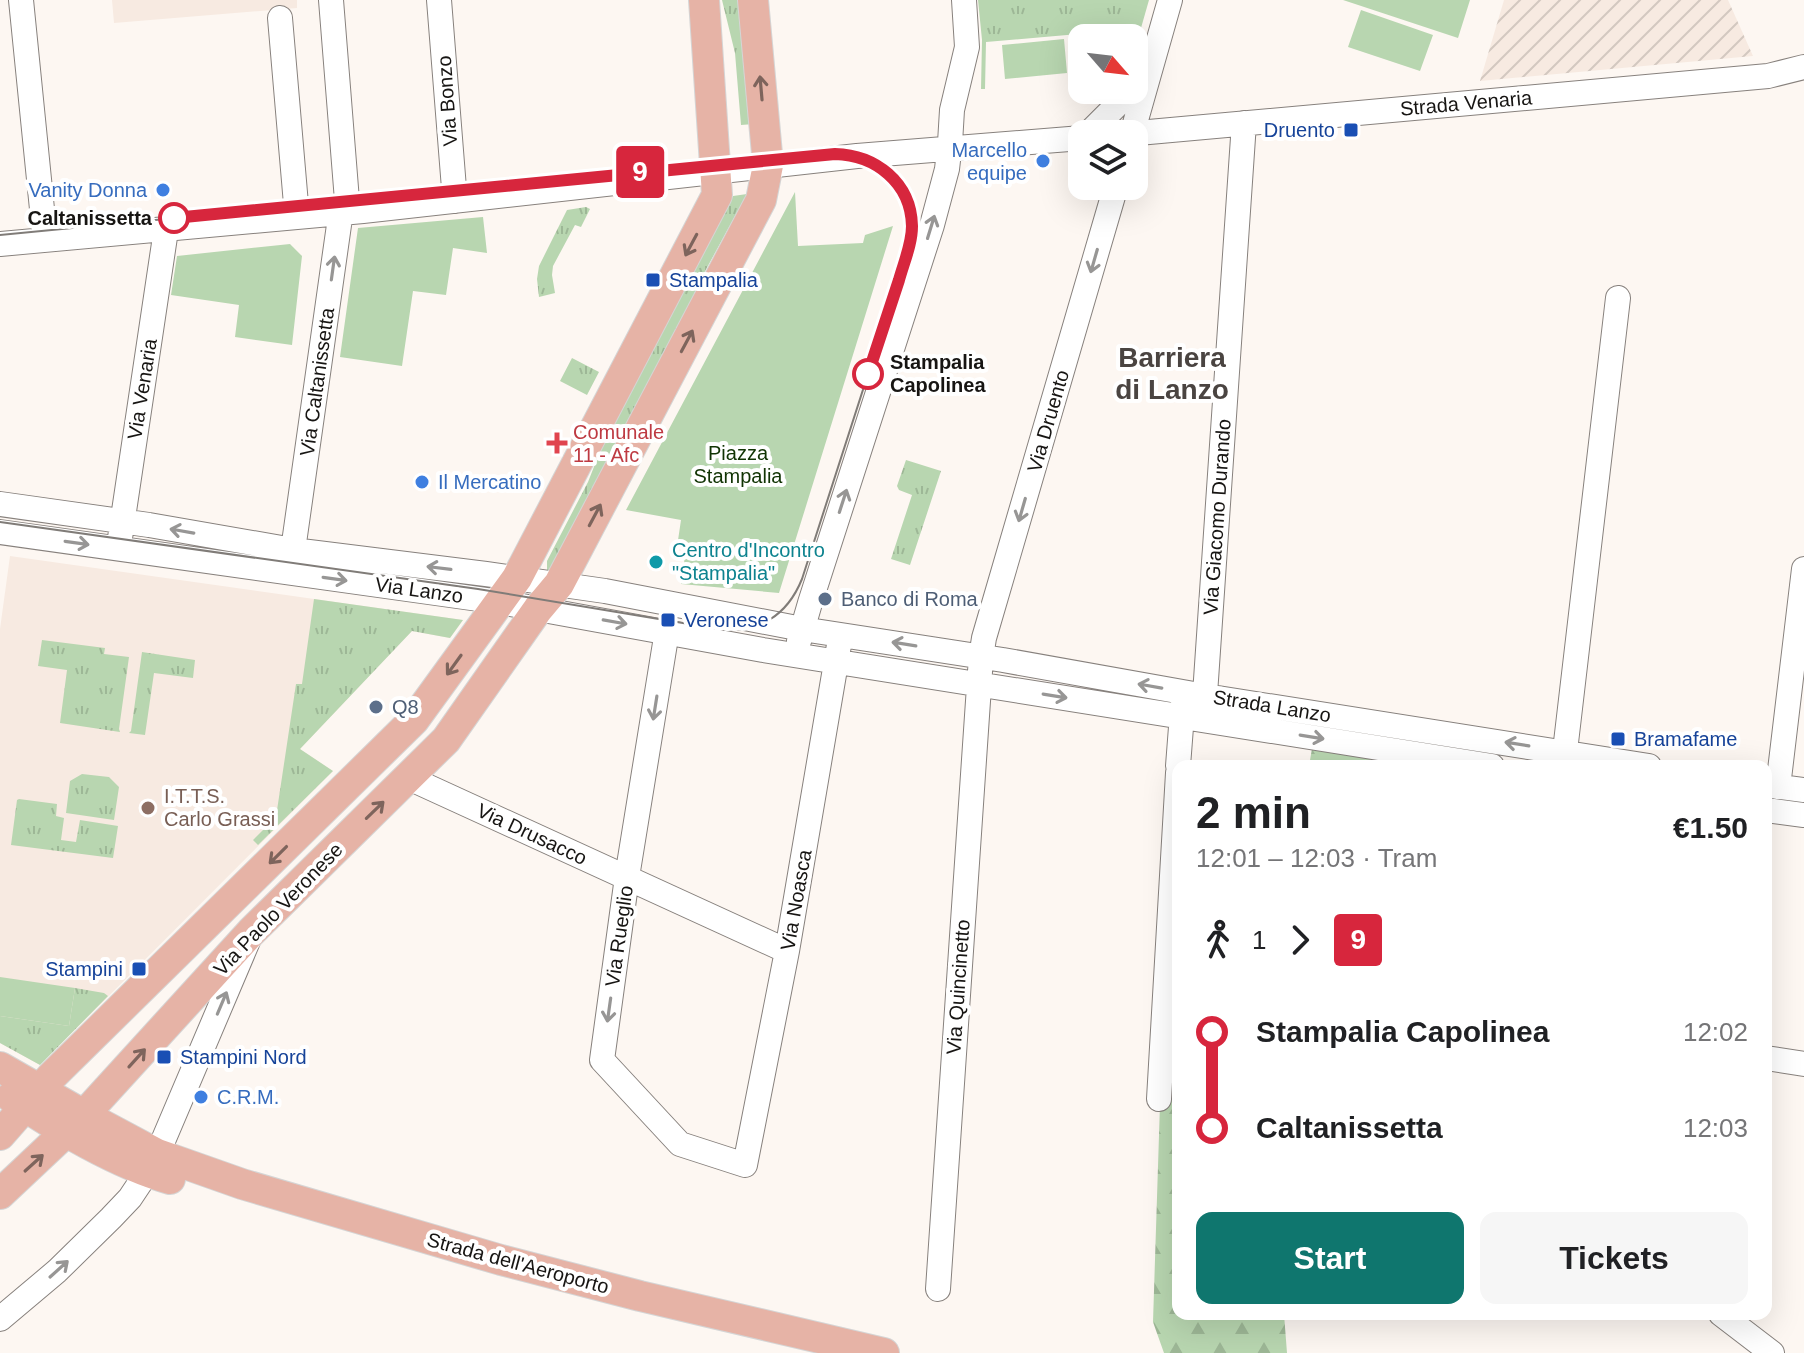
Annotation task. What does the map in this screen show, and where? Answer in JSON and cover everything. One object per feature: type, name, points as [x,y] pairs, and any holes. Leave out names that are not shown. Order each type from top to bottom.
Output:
[{"type":"main road","points":[[508,590],[717,195],[704,0]]},
{"type":"main road","points":[[538,609],[559,584],[761,200],[768,165],[753,0]]},
{"type":"main road","name":"Via Paolo Veronese","points":[[0,1135],[33,1098],[414,720],[508,590]]},
{"type":"main road","name":"Via Paolo Veronese","points":[[0,1194],[76,1124],[251,932],[446,740],[538,609]]},
{"type":"main road","points":[[0,1067],[33,1098],[152,1163]]},
{"type":"main road","points":[[0,1091],[33,1098]]},
{"type":"main road","name":"Strada dell'Aeroporto","points":[[152,1163],[219,1192],[499,1281],[796,1353]]},
{"type":"main road","name":"Strada dell'Aeroporto","points":[[152,1163],[242,1184],[501,1260],[884,1353]]},
{"type":"street","points":[[21,0],[45,239]]},
{"type":"street","name":"Via Caltanissetta","points":[[293,550],[339,225],[344,213],[331,0]]},
{"type":"street","name":"Via Bonzo","points":[[439,0],[455,201]]},
{"type":"street","points":[[795,655],[947,169],[952,110],[967,47],[964,0]]},
{"type":"street","points":[[1148,57],[1170,0]]},
{"type":"street","points":[[280,18],[297,216]]},
{"type":"street","name":"Strada Venaria","points":[[1148,132],[1768,76],[1804,67]]},
{"type":"street","points":[[1102,120],[1117,104]]},
{"type":"street","name":"Via Giacomo Durando","points":[[1180,760],[1194,706],[1244,123]]},
{"type":"street","points":[[0,244],[344,213],[768,165],[1068,139]]},
{"type":"street","name":"Via Druento","points":[[981,657],[1112,200]]},
{"type":"street","name":"Via Venaria","points":[[119,549],[166,230]]},
{"type":"street","points":[[1565,751],[1618,298]]},
{"type":"street","name":"Via Lanzo","points":[[0,504],[293,550],[508,590],[538,609],[836,661]]},
{"type":"street","name":"Via Lanzo","points":[[0,532],[119,549],[508,590],[559,584],[802,629]]},
{"type":"street","points":[[1804,569],[1772,786],[1804,790]]},
{"type":"street","name":"Strada Lanzo","points":[[802,629],[981,657],[1194,706],[1462,760]]},
{"type":"street","name":"Via Rueglio","points":[[667,631],[627,877],[602,1060],[680,1144],[745,1165]]},
{"type":"street","name":"Via Noasca","points":[[745,1165],[787,951],[841,635]]},
{"type":"street","points":[[978,684],[981,657]]},
{"type":"street","name":"Strada Lanzo","points":[[836,661],[978,684],[1194,706],[1565,751],[1615,760]]},
{"type":"street","name":"Via Quincinetto","points":[[938,1289],[978,684]]},
{"type":"street","name":"Via Drusacco","points":[[409,778],[787,951]]},
{"type":"street","points":[[1772,811],[1804,815]]},
{"type":"street","points":[[1159,1099],[1172,876]]},
{"type":"street","points":[[0,1319],[84,1246],[130,1198],[152,1163],[251,932]]},
{"type":"street","points":[[1772,1059],[1804,1064]]},
{"type":"street","points":[[1729,1320],[1772,1353]]},
{"type":"shaded area","points":[[112,0],[297,0],[297,8],[114,23]]},
{"type":"shaded area","points":[[1504,0],[1728,0],[1753,56],[1480,81]]},
{"type":"shaded area","name":"I.T.T.S. Carlo Grassi","points":[[10,556],[463,620],[450,638],[412,631],[300,749],[333,771],[40,1065],[0,1043],[0,629]]},
{"type":"green space","points":[[722,0],[743,0],[754,124],[741,125],[735,53]]},
{"type":"green space","points":[[978,0],[1149,0],[1142,24],[1068,24],[1068,35],[986,42],[985,89],[981,89],[982,40]]},
{"type":"green space","points":[[1343,0],[1470,0],[1458,38]]},
{"type":"green space","points":[[1361,10],[1433,35],[1420,71],[1348,47]]},
{"type":"green space","points":[[1064,39],[1067,73],[1005,79],[1002,45]]},
{"type":"green space","name":"Piazza Stampalia","points":[[795,192],[798,246],[863,243],[865,235],[893,226],[779,593],[681,584],[686,549],[677,547],[681,520],[626,510]]},
{"type":"green space","points":[[747,194],[697,286],[680,336],[559,570],[547,571],[547,561],[588,482],[610,426],[733,196]]},
{"type":"green space","points":[[590,209],[581,227],[575,225],[553,266],[555,293],[539,297],[539,266],[567,210]]},
{"type":"green space","points":[[483,217],[487,253],[453,248],[446,295],[413,291],[402,366],[340,357],[358,228]]},
{"type":"green space","points":[[290,244],[302,256],[292,345],[235,337],[239,305],[171,295],[177,256]]},
{"type":"green space","points":[[572,358],[599,372],[587,395],[560,381]]},
{"type":"green space","points":[[906,460],[941,471],[910,565],[891,559],[912,495],[899,490],[897,486]]},
{"type":"green space","points":[[314,599],[463,620],[450,638],[412,631],[300,749],[333,771],[258,845],[253,840],[276,817],[296,684],[302,684]]},
{"type":"green space","points":[[42,640],[105,648],[104,654],[129,657],[120,732],[60,723],[67,670],[38,666]]},
{"type":"green space","points":[[142,652],[195,660],[193,678],[154,673],[145,735],[129,733]]},
{"type":"green space","points":[[1314,737],[1422,760],[1310,760]]},
{"type":"green space","points":[[82,774],[109,777],[119,787],[114,820],[66,813],[70,781]]},
{"type":"green space","points":[[19,799],[57,804],[56,816],[64,818],[61,840],[76,842],[80,820],[118,826],[113,858],[11,845]]},
{"type":"green space","points":[[0,977],[75,988],[69,1026],[0,1016]]},
{"type":"green space","points":[[75,988],[108,996],[40,1065],[0,1043],[0,1016],[69,1026]]},
{"type":"green space","points":[[1172,1041],[1172,1320],[1284,1320],[1287,1353],[1164,1353],[1153,1322],[1162,1042]]},
{"type":"tram line","points":[[0,235],[835,154],[854,156],[886,171],[905,196],[911,230],[908,250],[802,579],[788,603],[770,620],[758,625],[733,630],[719,629],[478,589],[0,522]]},
{"type":"tram line","name":"9","points":[[174,218],[835,154],[857,156],[878,165],[894,178],[909,205],[912,228],[908,250],[868,374]]},
{"type":"place","name":"Druento","points":[[1351,130]]},
{"type":"place","name":"Marcello equipe","points":[[1043,161]]},
{"type":"place","name":"Vanity Donna","points":[[163,190]]},
{"type":"place","name":"Caltanissetta","points":[[174,218]]},
{"type":"place","name":"Stampalia","points":[[653,280]]},
{"type":"place","name":"Stampalia Capolinea","points":[[868,374]]},
{"type":"place","name":"Comunale 11 - Afc","points":[[557,443]]},
{"type":"place","name":"Il Mercatino","points":[[422,482]]},
{"type":"place","name":"Centro d'Incontro \"Stampalia\"","points":[[656,562]]},
{"type":"place","name":"Banco di Roma","points":[[825,599]]},
{"type":"place","name":"Veronese","points":[[668,620]]},
{"type":"place","name":"Q8","points":[[376,707]]},
{"type":"place","name":"Bramafame","points":[[1618,739]]},
{"type":"place","name":"I.T.T.S. Carlo Grassi","points":[[148,808]]},
{"type":"place","name":"Stampini","points":[[139,969]]},
{"type":"place","name":"Stampini Nord","points":[[164,1057]]},
{"type":"place","name":"C.R.M.","points":[[201,1097]]},
{"type":"district","name":"Barriera di Lanzo","points":[[1172,373]]}]
